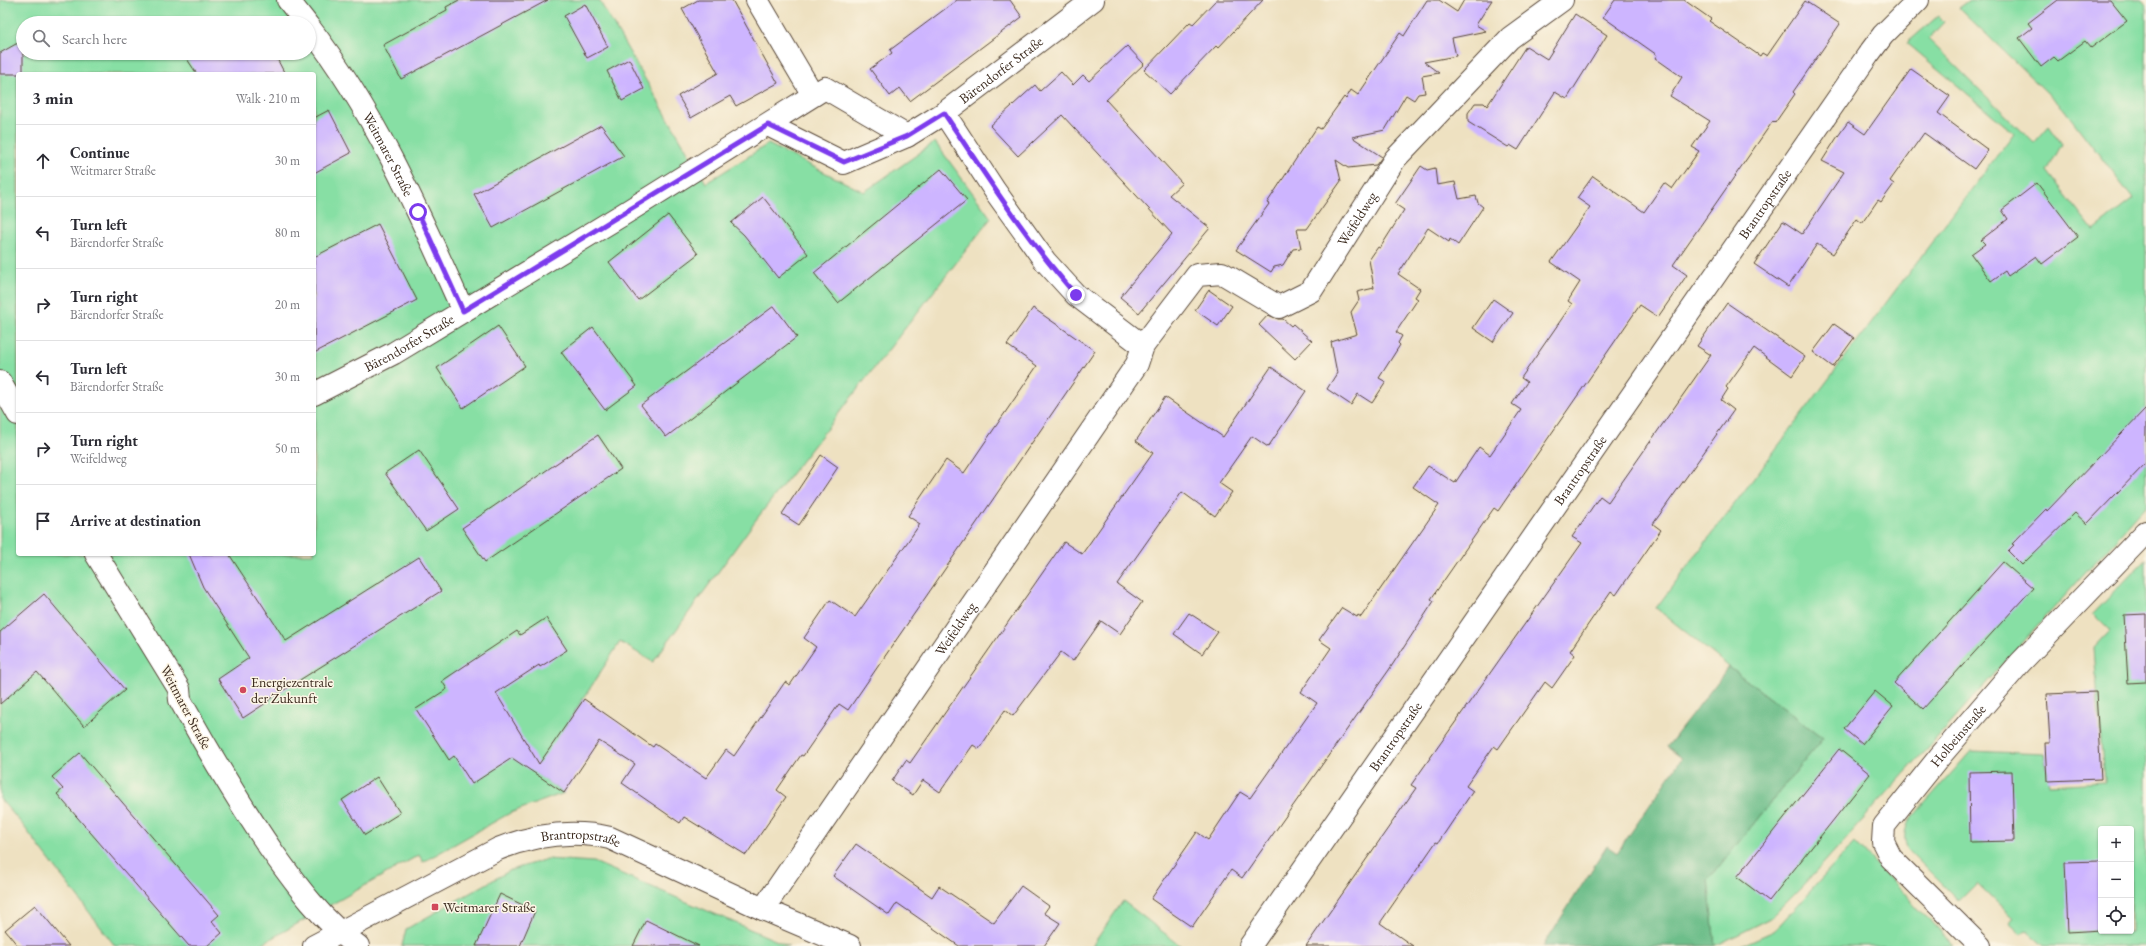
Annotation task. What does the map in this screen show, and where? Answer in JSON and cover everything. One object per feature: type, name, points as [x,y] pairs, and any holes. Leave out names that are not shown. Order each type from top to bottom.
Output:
[{"type":"street","points":[[288,0],[301,16]]},
{"type":"street","points":[[757,0],[813,95]]},
{"type":"street","name":"Bärendorfer Straße","points":[[768,125],[844,162],[907,136],[944,113],[1093,0]]},
{"type":"street","name":"Weifeldweg","points":[[763,909],[1137,364],[1143,346],[1197,275],[1222,273],[1279,307],[1311,291],[1395,159],[1510,38],[1562,0]]},
{"type":"street","name":"Brantropstraße","points":[[1250,946],[1868,55],[1883,35],[1918,0]]},
{"type":"street","name":"Weitmarer Straße","points":[[316,38],[368,116],[418,212],[463,311]]},
{"type":"street","name":"Bärendorfer Straße","points":[[316,393],[394,353],[768,125],[825,88],[907,136]]},
{"type":"street","points":[[944,113],[995,191],[1045,260],[1076,295],[1143,346]]},
{"type":"street","points":[[0,382],[16,410]]},
{"type":"street","name":"Holbeinstraße","points":[[1980,946],[1891,858],[1882,842],[1884,826],[1941,755],[2020,663],[2146,532]]},
{"type":"street","name":"Weitmarer Straße","points":[[97,556],[179,689],[180,700],[248,816],[297,885],[338,932],[358,946]]},
{"type":"street","name":"Brantropstraße","points":[[314,946],[498,849],[521,840],[565,833],[597,835],[610,838],[763,909],[850,946]]},
{"type":"green space","points":[[0,0],[599,0],[706,183],[768,144],[864,192],[935,142],[991,218],[755,521],[653,662],[620,642],[535,773],[564,793],[510,813],[423,862],[419,855],[258,946],[115,946],[22,824],[0,799]]},
{"type":"green space","points":[[1970,0],[2142,0],[2146,5],[2146,506],[1803,886],[1771,918],[1715,946],[1708,880],[1823,738],[1729,667],[1656,608],[2014,133],[1907,43],[1938,16],[1944,22],[1928,39],[2034,143],[2049,126],[2062,144],[2047,171],[2093,230],[2133,199],[2063,108],[1959,8]]},
{"type":"green space","points":[[2146,559],[2146,946],[2044,946],[2026,930],[2021,934],[2009,923],[2013,918],[1977,883],[1959,901],[1908,850],[1905,842],[1905,832],[1909,821],[1971,751],[2044,754],[2049,785],[2104,782],[2094,648],[2110,631],[2093,614]]},
{"type":"green space","points":[[1729,667],[1823,738],[1708,880],[1715,946],[1543,946],[1607,846],[1617,853],[1682,758],[1667,747]]},
{"type":"green space","points":[[1855,842],[1954,946],[1740,946],[1774,931]]},
{"type":"green space","points":[[547,859],[594,862],[789,946],[402,946],[406,929],[511,870]]},
{"type":"green space","points":[[1123,901],[1181,946],[1092,946]]},
{"type":"building","points":[[459,0],[548,0],[401,79],[383,45],[447,10],[446,7]]},
{"type":"building","points":[[698,0],[732,0],[778,83],[736,106],[730,96],[691,118],[678,96],[718,73],[682,9]]},
{"type":"building","points":[[957,0],[1010,0],[1022,17],[910,101],[900,88],[890,96],[870,69],[892,53],[890,50]]},
{"type":"building","points":[[1216,0],[1263,0],[1218,48],[1216,46],[1170,94],[1144,70],[1190,22],[1193,24]]},
{"type":"building","points":[[1427,0],[1439,0],[1457,12],[1464,0],[1492,0],[1476,25],[1486,31],[1452,38],[1456,56],[1424,62],[1439,73],[1422,76],[1425,93],[1418,94],[1414,100],[1406,95],[1385,130],[1352,137],[1382,157],[1376,165],[1348,168],[1336,160],[1341,181],[1307,229],[1297,229],[1301,248],[1293,249],[1283,265],[1274,267],[1271,272],[1236,250],[1269,204],[1267,203],[1317,127],[1321,129],[1344,97],[1346,99],[1351,90],[1358,95],[1400,33],[1404,36]]},
{"type":"building","points":[[1615,0],[1684,0],[1711,19],[1709,21],[1760,56],[1762,53],[1767,56],[1805,1],[1840,24],[1793,92],[1795,94],[1775,123],[1773,121],[1673,265],[1687,275],[1658,317],[1640,305],[1498,511],[1494,508],[1431,599],[1434,601],[1389,670],[1242,878],[1231,870],[1192,927],[1151,899],[1197,832],[1208,840],[1240,792],[1250,798],[1317,703],[1301,692],[1331,648],[1319,640],[1342,608],[1357,617],[1358,615],[1361,617],[1439,505],[1413,487],[1428,466],[1455,483],[1479,447],[1490,455],[1521,410],[1512,404],[1527,382],[1521,378],[1572,304],[1568,301],[1580,282],[1551,262],[1590,207],[1577,198],[1593,176],[1644,212],[1664,183],[1672,189],[1699,151],[1692,147],[1710,121],[1670,96],[1682,77],[1655,58],[1657,55],[1603,17]]},
{"type":"building","points":[[2058,0],[2110,0],[2127,21],[2091,48],[2085,41],[2058,61],[2054,57],[2041,67],[2019,38],[2032,28],[2028,23]]},
{"type":"building","points":[[585,4],[608,47],[587,58],[564,16]]},
{"type":"building","points":[[1575,14],[1607,35],[1567,99],[1555,92],[1518,150],[1510,145],[1508,147],[1468,122],[1468,113],[1475,103],[1484,103],[1487,106],[1526,46],[1547,59]]},
{"type":"building","points":[[16,44],[16,60],[23,60],[23,72],[16,72],[16,74],[0,74],[0,53]]},
{"type":"building","points":[[1127,46],[1144,64],[1106,100],[1182,183],[1169,195],[1210,228],[1139,313],[1120,297],[1172,234],[1062,115],[1018,156],[990,126],[1035,85],[1040,91],[1061,72],[1073,85],[1083,75],[1089,81]]},
{"type":"building","points":[[629,59],[644,89],[622,101],[607,71]]},
{"type":"building","points":[[188,60],[278,60],[284,72],[196,72]]},
{"type":"building","points":[[1911,69],[1950,96],[1938,113],[1988,150],[1974,169],[1924,133],[1890,181],[1894,184],[1881,202],[1878,200],[1862,223],[1857,219],[1833,254],[1817,244],[1788,287],[1754,264],[1783,221],[1802,234],[1844,172],[1822,161],[1836,139],[1848,122],[1865,134]]},
{"type":"building","points":[[329,110],[351,153],[316,172],[316,117]]},
{"type":"building","points":[[601,125],[624,156],[493,228],[474,194]]},
{"type":"building","points":[[1421,166],[1427,170],[1435,168],[1437,185],[1455,182],[1459,199],[1476,196],[1478,203],[1483,207],[1458,245],[1450,239],[1449,242],[1428,228],[1398,274],[1420,289],[1415,297],[1418,299],[1396,332],[1402,336],[1398,343],[1400,345],[1379,378],[1386,382],[1372,403],[1358,394],[1351,405],[1327,389],[1337,373],[1331,342],[1357,334],[1351,312],[1359,300],[1357,292],[1374,288],[1369,260],[1378,247],[1380,248],[1404,210],[1395,204]]},
{"type":"building","points":[[941,169],[967,200],[838,303],[814,273]]},
{"type":"building","points":[[2037,183],[2078,237],[2042,264],[2036,256],[2008,276],[2005,271],[1991,281],[1971,254],[1985,244],[1981,240],[2008,219],[2002,210]]},
{"type":"building","points":[[763,197],[808,254],[778,278],[744,235],[731,223]]},
{"type":"building","points":[[668,215],[698,254],[638,300],[609,262]]},
{"type":"building","points":[[378,224],[417,300],[316,352],[316,256]]},
{"type":"building","points":[[1209,290],[1232,306],[1218,326],[1195,310]]},
{"type":"building","points":[[1493,299],[1513,313],[1493,342],[1473,328]]},
{"type":"building","points":[[1727,303],[1805,357],[1792,376],[1754,348],[1726,387],[1728,389],[1721,400],[1734,410],[1653,524],[1661,530],[1616,595],[1611,591],[1570,651],[1575,655],[1552,688],[1545,682],[1498,749],[1494,746],[1466,786],[1473,791],[1438,843],[1436,842],[1380,923],[1413,946],[1306,946],[1416,788],[1411,785],[1582,543],[1572,537],[1600,496],[1608,502],[1711,355],[1697,346]]},
{"type":"building","points":[[774,306],[797,337],[666,437],[641,405]]},
{"type":"building","points":[[1033,308],[1095,351],[848,710],[839,704],[803,756],[801,755],[777,790],[786,797],[746,855],[684,817],[680,823],[622,783],[635,764],[599,741],[564,793],[512,758],[472,784],[454,756],[449,760],[416,709],[447,689],[442,681],[517,631],[520,635],[546,618],[567,650],[540,667],[539,665],[496,693],[539,764],[584,699],[653,747],[655,744],[706,778],[726,750],[734,756],[785,682],[790,685],[816,647],[804,638],[830,600],[855,617],[920,524],[908,516],[946,460],[964,473],[1037,366],[1007,345]]},
{"type":"building","points":[[1268,315],[1278,319],[1283,319],[1291,326],[1293,324],[1312,341],[1295,359],[1259,325]]},
{"type":"building","points":[[1834,324],[1854,338],[1833,367],[1813,352]]},
{"type":"building","points":[[498,326],[525,366],[463,408],[437,368]]},
{"type":"building","points":[[593,327],[637,386],[605,410],[561,352]]},
{"type":"building","points":[[1271,367],[1306,391],[1268,447],[1252,436],[1219,483],[1232,492],[1215,516],[1182,492],[1117,584],[1142,602],[1120,634],[1101,621],[1073,661],[1061,652],[1013,716],[1005,710],[979,749],[973,745],[940,792],[923,780],[913,795],[892,781],[906,760],[910,763],[1064,542],[1082,554],[1153,453],[1136,441],[1165,397],[1223,437]]},
{"type":"building","points":[[2146,408],[2146,463],[2087,524],[2075,513],[2022,565],[2008,551],[2014,545],[2012,544],[2046,509],[2047,511]]},
{"type":"building","points":[[598,435],[621,469],[485,562],[462,528]]},
{"type":"building","points":[[419,450],[459,509],[426,531],[385,473]]},
{"type":"building","points":[[821,455],[838,467],[799,525],[782,514]]},
{"type":"building","points":[[190,556],[230,556],[286,641],[419,557],[441,591],[268,700],[269,701],[243,718],[218,679],[249,658],[203,587]]},
{"type":"building","points":[[2003,562],[2033,588],[1923,709],[1894,683]]},
{"type":"building","points":[[44,594],[125,690],[84,726],[37,672],[0,704],[0,632]]},
{"type":"building","points":[[1189,613],[1218,632],[1202,654],[1174,634]]},
{"type":"building","points":[[2146,614],[2146,682],[2128,683],[2124,615]]},
{"type":"building","points":[[1875,691],[1893,706],[1862,744],[1844,729]]},
{"type":"building","points":[[2096,692],[2101,779],[2047,781],[2045,743],[2050,743],[2047,694]]},
{"type":"building","points":[[1839,749],[1870,774],[1769,901],[1737,877]]},
{"type":"building","points":[[80,753],[219,915],[212,921],[222,933],[207,946],[189,946],[57,794],[63,789],[52,777]]},
{"type":"building","points":[[2012,771],[2014,841],[1970,842],[1969,772]]},
{"type":"building","points":[[377,777],[400,813],[365,835],[342,800]]},
{"type":"building","points":[[856,844],[932,897],[939,886],[994,923],[1021,886],[1049,906],[1044,913],[1060,923],[1044,946],[959,946],[897,903],[889,915],[833,876]]},
{"type":"building","points":[[2098,861],[2098,930],[2068,932],[2065,862]]},
{"type":"building","points":[[500,894],[535,911],[520,946],[476,946]]},
{"type":"building","points":[[35,905],[69,946],[18,946],[5,930]]},
{"type":"building","points":[[646,920],[699,946],[633,946]]},
{"type":"place","name":"Energiezentrale der Zukunft","points":[[243,690]]},
{"type":"place","name":"Weitmarer Straße","points":[[435,907]]},
{"type":"route","points":[[418,212],[463,311],[768,125],[844,162],[907,136],[944,113],[995,191],[1045,260],[1076,295]]}]
